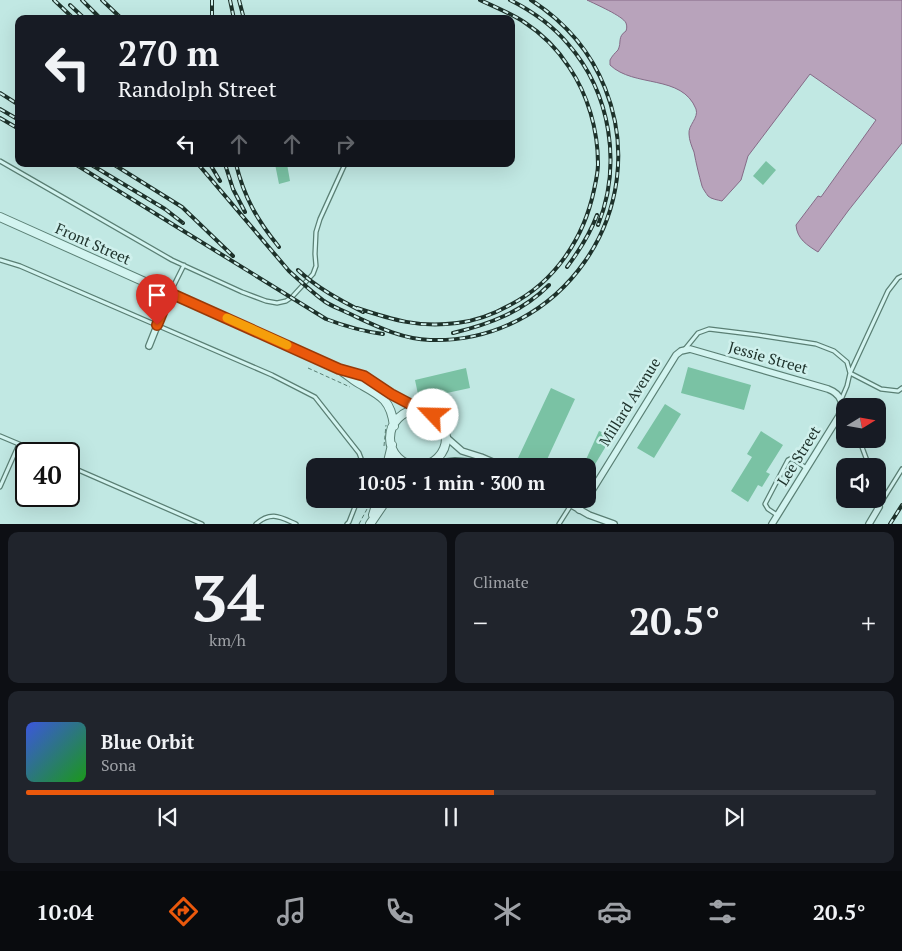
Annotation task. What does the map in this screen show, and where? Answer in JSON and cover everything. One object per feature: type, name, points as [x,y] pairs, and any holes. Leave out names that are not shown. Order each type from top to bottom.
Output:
[{"type":"street","name":"Front Street","points":[[0,217],[339,369],[364,376],[391,394],[423,411]]},
{"type":"street","points":[[149,346],[170,293]]},
{"type":"street","name":"Jessie Street","points":[[684,350],[694,350],[828,389],[836,393],[840,398]]},
{"type":"street","name":"Millard Avenue","points":[[596,484],[676,355],[684,350]]},
{"type":"street","name":"Front Street","points":[[339,369],[382,397],[390,409],[390,425]]},
{"type":"street","points":[[387,458],[391,436],[390,425],[404,414],[413,411],[423,411],[438,419],[444,428],[445,444],[437,458]]},
{"type":"street","name":"Lee Street","points":[[772,524],[836,425]]},
{"type":"street","points":[[446,437],[462,451],[485,458]]},
{"type":"street","points":[[388,446],[400,458]]},
{"type":"street","points":[[371,522],[375,508]]},
{"type":"street","points":[[371,522],[381,508]]},
{"type":"street","points":[[576,508],[614,524]]},
{"type":"street","points":[[869,524],[878,508]]},
{"type":"lane","points":[[0,161],[172,260],[266,301],[277,303],[292,297],[313,274],[316,266],[316,232],[344,167]]},
{"type":"lane","points":[[0,260],[20,266],[272,375],[315,397],[361,458]]},
{"type":"lane","points":[[170,293],[184,265]]},
{"type":"lane","points":[[842,398],[850,373],[888,291],[898,278],[902,276]]},
{"type":"lane","points":[[684,350],[698,333],[709,329],[758,334],[816,344],[834,351],[847,362],[850,373],[880,389],[898,391],[902,388]]},
{"type":"lane","points":[[0,436],[15,442]]},
{"type":"lane","points":[[0,487],[15,453]]},
{"type":"lane","points":[[777,515],[768,509],[765,504],[788,460],[792,458],[807,468]]},
{"type":"lane","points":[[886,495],[902,469]]},
{"type":"lane","points":[[80,471],[202,524]]},
{"type":"lane","points":[[347,524],[354,508]]},
{"type":"lane","points":[[559,524],[569,508]]},
{"type":"lane","points":[[256,524],[266,517],[278,516],[296,524]]},
{"type":"path","points":[[308,368],[350,387]]},
{"type":"path","points":[[388,446],[390,425]]},
{"type":"path","points":[[359,524],[367,508]]},
{"type":"shaded area","points":[[587,0],[902,0],[902,143],[818,252],[800,238],[796,225],[818,196],[821,197],[876,120],[810,74],[748,156],[741,180],[722,201],[711,198],[702,186],[690,139],[689,131],[697,112],[696,109],[689,98],[680,91],[669,86],[632,77],[610,65],[610,60],[618,50],[622,35],[626,31],[626,23],[614,14]]},
{"type":"building","points":[[766,161],[776,170],[763,185],[753,176]]},
{"type":"building","points":[[276,167],[288,167],[290,181],[279,184]]},
{"type":"building","points":[[688,367],[751,385],[744,410],[681,393]]},
{"type":"building","points":[[466,368],[470,388],[419,399],[415,380]]},
{"type":"building","points":[[551,388],[575,399],[548,458],[518,458]]},
{"type":"building","points":[[665,404],[681,414],[654,458],[637,448]]},
{"type":"building","points":[[599,431],[612,436],[596,463],[596,458],[587,458]]},
{"type":"building","points":[[761,431],[783,445],[766,472],[770,474],[762,487],[758,485],[748,502],[731,491],[752,457],[747,454]]},
{"type":"railway","points":[[54,0],[70,15]]},
{"type":"railway","points":[[82,0],[97,15]]},
{"type":"railway","points":[[102,0],[118,15]]},
{"type":"railway","points":[[212,0],[212,15]]},
{"type":"railway","points":[[230,0],[233,15]]},
{"type":"railway","points":[[239,0],[243,15]]},
{"type":"railway","points":[[480,0],[511,15]]},
{"type":"railway","points":[[510,0],[541,19],[562,37],[583,63],[603,107],[608,130],[609,178],[605,202],[598,225]]},
{"type":"railway","points":[[201,167],[289,271],[315,294],[333,306],[388,331],[408,337],[430,340],[477,335],[520,319],[556,294],[585,261],[606,222],[617,179],[617,134],[605,88],[599,74],[584,49],[565,27],[531,0]]},
{"type":"railway","points":[[70,5],[81,15]]},
{"type":"railway","points":[[357,308],[418,324],[464,322],[485,317],[510,305],[541,284],[554,271],[575,241],[589,208],[597,173],[598,151],[591,113],[582,89],[565,61],[543,37],[515,17]]},
{"type":"railway","points":[[0,93],[15,102]]},
{"type":"railway","points":[[0,109],[15,118]]},
{"type":"railway","points":[[0,118],[15,127]]},
{"type":"railway","points":[[80,167],[326,319],[368,332],[383,334]]},
{"type":"railway","points":[[95,167],[165,209],[183,223]]},
{"type":"railway","points":[[118,167],[182,207],[233,256]]},
{"type":"railway","points":[[212,167],[220,181]]},
{"type":"railway","points":[[226,167],[233,189],[245,212]]},
{"type":"railway","points":[[237,167],[252,208],[279,247]]},
{"type":"railway","points":[[567,267],[584,242],[597,215]]},
{"type":"railway","points":[[298,270],[321,288],[363,312]]},
{"type":"railway","points":[[453,333],[480,326],[505,316],[528,303],[549,285]]},
{"type":"railway","points":[[890,524],[902,505]]},
{"type":"slow traffic","points":[[227,318],[287,345]]},
{"type":"route","points":[[157,325],[170,293],[339,369],[364,376],[391,394],[433,415]]}]
